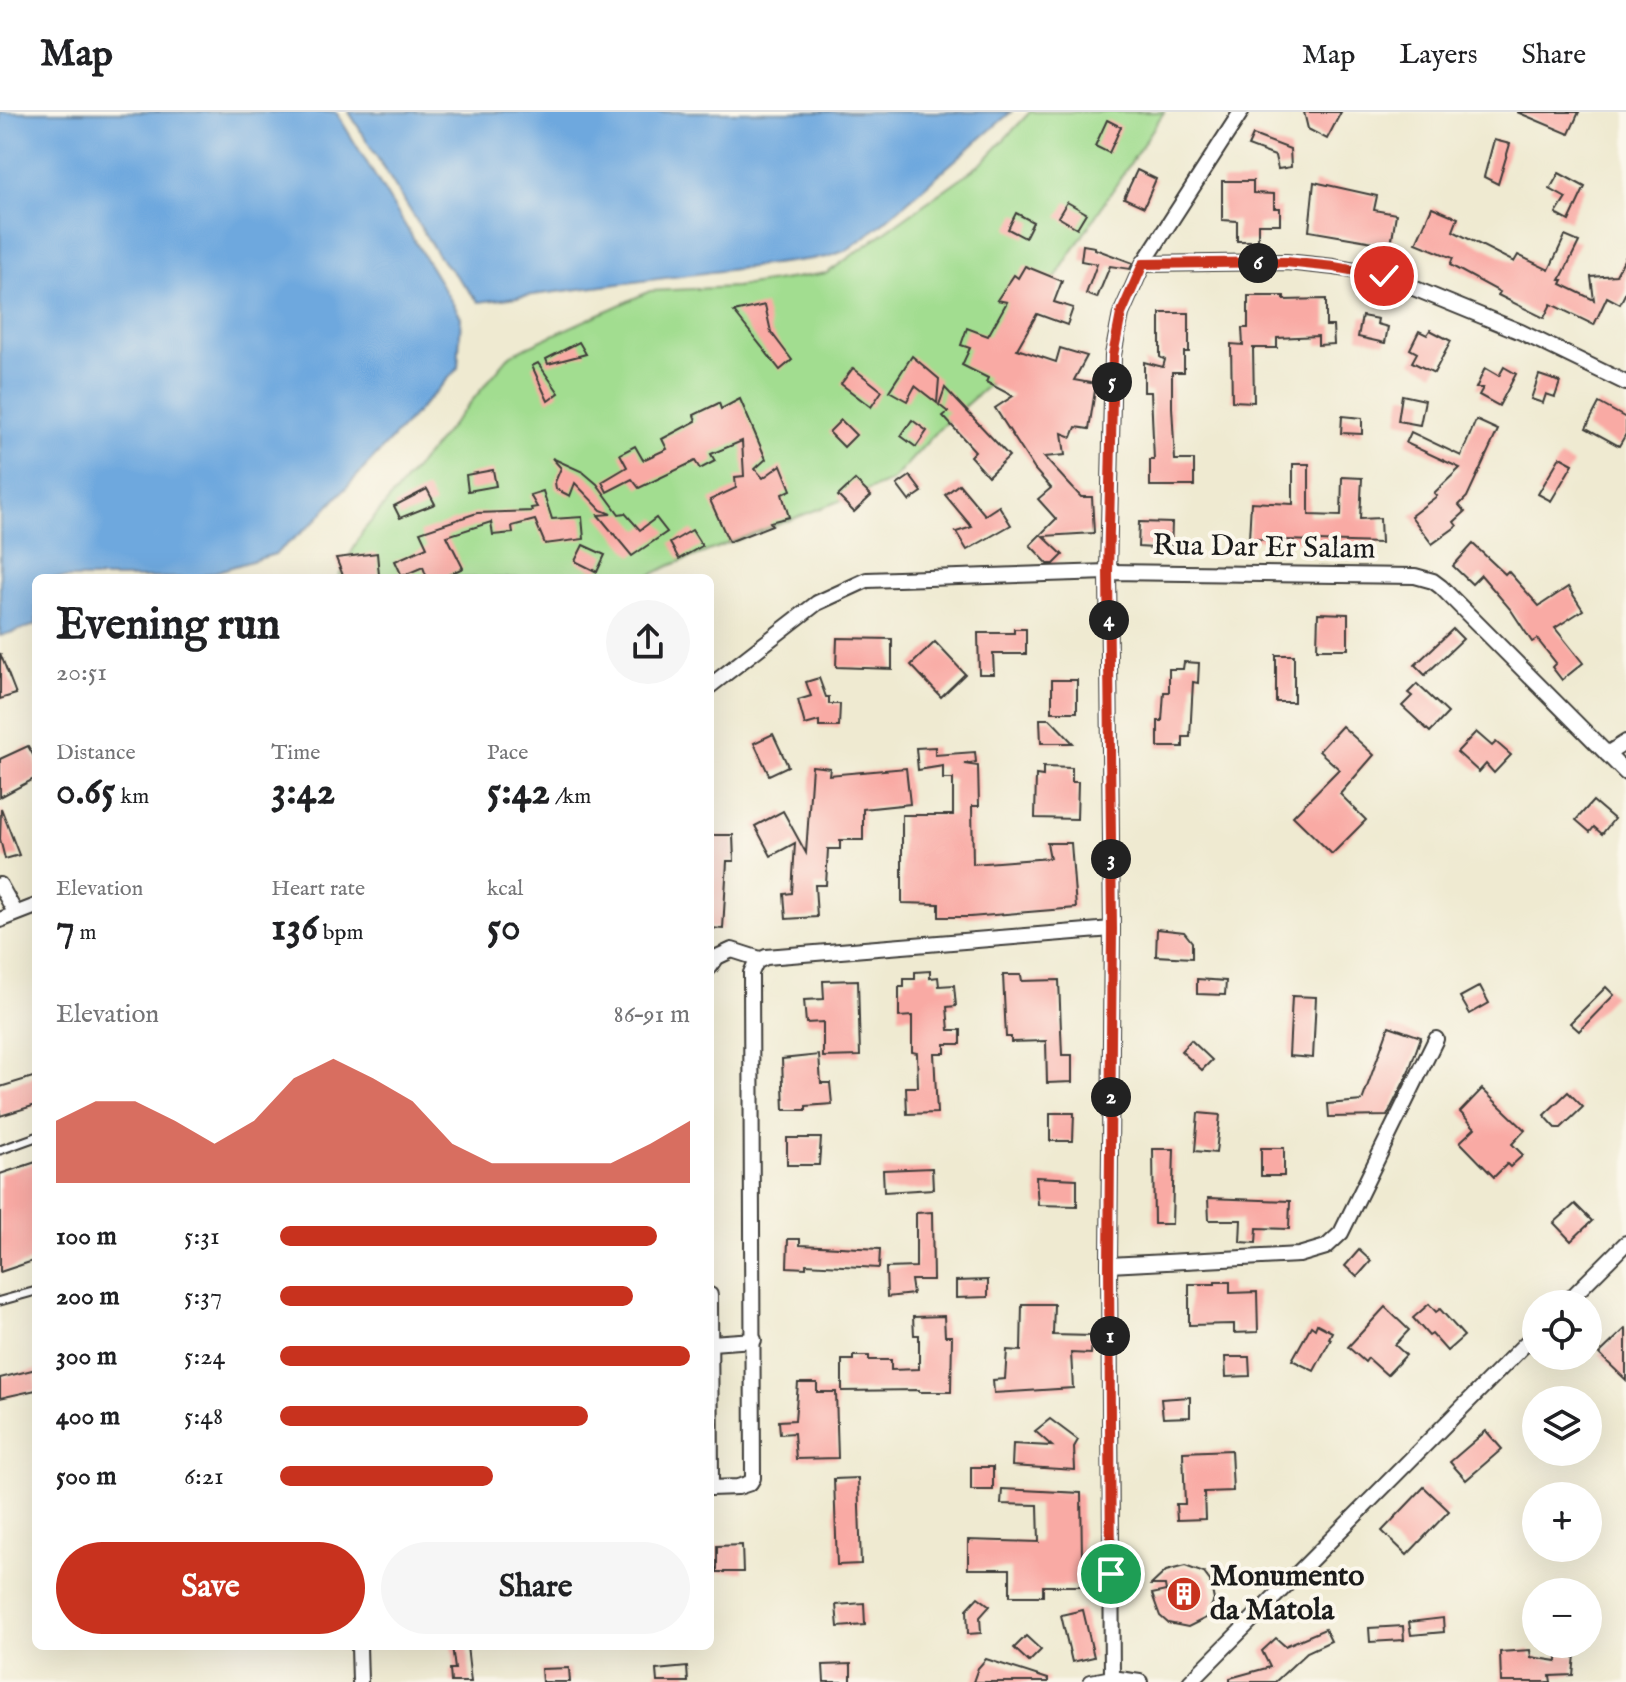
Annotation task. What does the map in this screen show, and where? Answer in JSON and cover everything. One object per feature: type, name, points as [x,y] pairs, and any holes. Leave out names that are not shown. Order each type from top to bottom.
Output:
[{"type":"street","points":[[1112,1678],[1109,1265],[1112,929],[1108,572],[1113,355],[1121,314],[1143,264],[1241,112]]},
{"type":"street","points":[[1143,264],[1286,262],[1384,276],[1521,332],[1626,383]]},
{"type":"street","name":"Rua Dar Er Salam","points":[[714,683],[817,603],[867,580],[1108,572],[1424,577],[1441,587],[1626,773]]},
{"type":"street","points":[[1607,754],[1626,742]]},
{"type":"street","points":[[0,885],[15,912]]},
{"type":"street","points":[[0,920],[32,907]]},
{"type":"street","points":[[714,961],[732,950],[760,959],[1112,929]]},
{"type":"street","points":[[714,1488],[738,1487],[750,1483],[753,1478],[751,973],[760,959]]},
{"type":"street","points":[[1109,1265],[1299,1255],[1326,1247],[1341,1233],[1436,1039]]},
{"type":"street","points":[[1579,1290],[1626,1243]]},
{"type":"street","points":[[714,1343],[754,1340]]},
{"type":"street","points":[[1190,1682],[1522,1347]]},
{"type":"street","points":[[359,1650],[360,1682]]},
{"type":"street","points":[[1091,1682],[1112,1678],[1140,1682]]},
{"type":"lane","points":[[0,1150],[32,1138]]},
{"type":"lane","points":[[0,1301],[32,1292]]},
{"type":"green space","points":[[1030,112],[1164,112],[1064,264],[994,380],[941,427],[892,481],[653,574],[340,574],[363,531],[511,354],[650,291],[735,287],[827,273],[982,163]]},
{"type":"water","points":[[0,112],[336,112],[461,317],[458,368],[314,522],[275,554],[208,574],[32,574],[32,626],[0,636]]},
{"type":"water","points":[[349,112],[1011,112],[879,226],[847,250],[828,257],[479,302],[439,257]]},
{"type":"building","points":[[1304,112],[1341,112],[1327,139],[1308,129]]},
{"type":"building","points":[[1517,112],[1579,112],[1569,134]]},
{"type":"building","points":[[1107,120],[1121,127],[1109,153],[1095,146]]},
{"type":"building","points":[[1253,135],[1290,149],[1291,167],[1278,169],[1275,156],[1248,146]]},
{"type":"building","points":[[1494,140],[1510,144],[1498,184],[1484,177]]},
{"type":"building","points":[[1137,170],[1156,179],[1144,207],[1124,198]]},
{"type":"building","points":[[1559,173],[1585,187],[1569,221],[1556,214],[1566,198],[1550,189]]},
{"type":"building","points":[[1222,181],[1253,181],[1253,193],[1274,194],[1274,208],[1280,208],[1280,224],[1258,224],[1258,241],[1237,241],[1237,221],[1222,220]]},
{"type":"building","points":[[1314,182],[1377,196],[1374,210],[1396,214],[1391,245],[1309,231]]},
{"type":"building","points":[[1067,202],[1086,213],[1077,228],[1058,217]]},
{"type":"building","points":[[1432,207],[1458,218],[1453,231],[1514,262],[1518,255],[1549,270],[1565,236],[1579,242],[1560,280],[1563,280],[1561,284],[1594,300],[1591,277],[1616,275],[1626,256],[1626,292],[1620,304],[1607,297],[1594,325],[1551,304],[1544,318],[1498,295],[1500,292],[1450,265],[1453,258],[1416,243]]},
{"type":"building","points":[[1016,213],[1033,222],[1025,238],[1008,229]]},
{"type":"building","points":[[1083,245],[1133,263],[1130,269],[1110,266],[1097,298],[1086,294],[1097,264],[1081,261]]},
{"type":"building","points":[[1025,266],[1062,281],[1054,302],[1073,308],[1067,325],[1037,314],[1017,349],[1056,362],[1060,348],[1087,356],[1074,380],[1096,384],[1089,429],[1076,427],[1072,437],[1062,433],[1065,455],[1044,457],[1081,497],[1092,497],[1094,533],[1043,536],[1063,555],[1054,564],[1048,564],[1030,545],[1056,519],[1038,499],[1051,488],[1035,470],[995,408],[1013,396],[962,365],[970,348],[961,345],[967,328],[988,336],[1007,302],[997,300],[1014,275],[1018,278]]},
{"type":"building","points":[[1248,296],[1284,296],[1284,300],[1326,299],[1326,326],[1333,326],[1334,344],[1318,345],[1318,336],[1277,338],[1277,348],[1253,348],[1254,402],[1232,401],[1231,344],[1243,345],[1242,328],[1248,328]]},
{"type":"building","points":[[765,305],[771,332],[792,360],[780,370],[734,312]]},
{"type":"building","points":[[1160,313],[1189,313],[1189,352],[1184,352],[1184,372],[1172,372],[1172,407],[1175,460],[1194,460],[1194,486],[1150,486],[1150,460],[1154,460],[1151,392],[1144,392],[1144,362],[1163,367],[1165,360],[1160,357]]},
{"type":"building","points":[[1362,316],[1378,319],[1377,324],[1388,327],[1385,343],[1358,337]]},
{"type":"building","points":[[1430,330],[1451,341],[1434,373],[1412,362],[1417,353],[1410,349],[1419,331],[1427,335]]},
{"type":"building","points":[[579,342],[586,354],[548,364],[546,359]]},
{"type":"building","points":[[912,356],[939,379],[937,403],[915,386],[907,401],[889,391]]},
{"type":"building","points":[[538,363],[559,393],[548,401],[532,366]]},
{"type":"building","points":[[1504,367],[1516,374],[1499,406],[1479,395],[1483,388],[1476,388],[1485,368],[1499,376]]},
{"type":"building","points":[[853,368],[882,391],[871,407],[841,384]]},
{"type":"building","points":[[1539,375],[1560,382],[1555,397],[1546,394],[1543,403],[1531,399]]},
{"type":"building","points":[[945,388],[1009,456],[988,476],[970,456],[975,451],[943,416],[948,412],[939,405]]},
{"type":"building","points":[[1402,395],[1425,400],[1420,425],[1398,421]]},
{"type":"building","points":[[740,399],[766,459],[755,469],[763,478],[781,465],[791,490],[782,494],[789,517],[770,522],[772,525],[729,542],[710,500],[736,488],[735,477],[744,476],[742,441],[711,454],[715,461],[700,469],[695,461],[639,488],[632,479],[607,492],[602,482],[627,467],[620,454],[635,446],[643,460],[667,449],[662,439],[696,421],[694,415],[719,403],[721,409]]},
{"type":"building","points":[[1599,403],[1626,418],[1626,434],[1619,446],[1586,428]]},
{"type":"building","points":[[1342,416],[1362,418],[1362,434],[1341,433]]},
{"type":"building","points":[[841,420],[856,435],[844,447],[829,432]]},
{"type":"building","points":[[912,420],[927,431],[916,447],[901,436]]},
{"type":"building","points":[[1476,420],[1498,430],[1467,497],[1459,505],[1465,512],[1454,522],[1457,526],[1432,544],[1411,516],[1437,496],[1434,493],[1460,468],[1406,443],[1411,432],[1461,456]]},
{"type":"building","points":[[1560,457],[1573,464],[1551,501],[1538,494]]},
{"type":"building","points":[[552,458],[583,472],[597,484],[619,514],[625,513],[640,530],[656,518],[667,532],[632,556],[598,515],[611,514],[601,510],[575,483],[570,496],[556,489],[555,482],[561,468]]},
{"type":"building","points":[[1293,464],[1309,464],[1309,515],[1341,516],[1342,477],[1362,478],[1360,519],[1380,518],[1381,543],[1249,539],[1251,502],[1293,504]]},
{"type":"building","points":[[493,470],[496,486],[468,491],[466,475]]},
{"type":"building","points":[[910,476],[922,492],[909,501],[897,485]]},
{"type":"building","points":[[855,480],[871,496],[854,512],[838,496]]},
{"type":"building","points":[[959,484],[985,515],[999,506],[1011,525],[967,550],[956,532],[972,527],[945,495]]},
{"type":"building","points":[[427,489],[435,504],[400,518],[394,506]]},
{"type":"building","points":[[543,491],[552,519],[582,517],[584,539],[545,544],[535,520],[512,526],[513,533],[493,535],[491,522],[447,536],[463,568],[450,574],[426,574],[423,567],[401,574],[395,561],[427,547],[420,532],[477,513],[532,511],[531,508],[537,507],[530,495]]},
{"type":"building","points":[[1139,522],[1172,523],[1171,549],[1138,547]]},
{"type":"building","points":[[692,530],[702,546],[679,559],[670,543]]},
{"type":"building","points":[[1473,544],[1505,574],[1508,571],[1539,606],[1568,587],[1583,610],[1555,628],[1583,663],[1562,680],[1552,667],[1556,663],[1537,639],[1532,642],[1511,610],[1481,575],[1472,584],[1453,566]]},
{"type":"building","points":[[583,545],[605,555],[597,572],[575,561]]},
{"type":"building","points":[[377,553],[379,574],[342,574],[336,558]]},
{"type":"building","points":[[1318,613],[1348,614],[1348,649],[1317,649]]},
{"type":"building","points":[[1014,629],[1026,629],[1026,654],[993,654],[994,674],[979,674],[978,633],[1014,633]]},
{"type":"building","points":[[1453,629],[1463,639],[1425,675],[1415,665]]},
{"type":"building","points":[[837,638],[892,639],[892,669],[836,667]]},
{"type":"building","points":[[935,642],[965,674],[941,697],[911,665]]},
{"type":"building","points":[[0,653],[16,694],[0,699]]},
{"type":"building","points":[[1276,655],[1294,655],[1294,702],[1276,702]]},
{"type":"building","points":[[1184,662],[1199,663],[1198,683],[1193,682],[1190,737],[1183,737],[1183,747],[1158,747],[1158,721],[1162,721],[1164,692],[1169,692],[1169,669],[1183,669]]},
{"type":"building","points":[[819,678],[826,697],[829,697],[829,704],[840,704],[839,727],[819,727],[819,721],[805,725],[798,700],[811,696],[806,682]]},
{"type":"building","points":[[1052,680],[1077,680],[1077,712],[1052,712]]},
{"type":"building","points":[[1417,684],[1448,713],[1430,732],[1402,706],[1412,696],[1408,693]]},
{"type":"building","points":[[1040,719],[1050,719],[1073,743],[1041,743]]},
{"type":"building","points":[[1342,726],[1374,755],[1340,794],[1366,820],[1332,854],[1293,816],[1339,769],[1319,751]]},
{"type":"building","points":[[1476,732],[1492,746],[1496,742],[1511,755],[1494,773],[1486,764],[1479,772],[1457,752]]},
{"type":"building","points":[[773,734],[788,766],[769,775],[754,743]]},
{"type":"building","points":[[28,746],[32,753],[32,780],[0,797],[0,759]]},
{"type":"building","points":[[935,747],[935,755],[975,752],[976,762],[964,764],[978,766],[979,806],[972,806],[973,864],[1050,858],[1047,843],[1071,843],[1076,908],[939,917],[939,904],[902,903],[902,815],[953,815],[953,779],[943,779],[943,766],[918,770],[916,748]]},
{"type":"building","points":[[812,766],[830,768],[829,775],[906,768],[910,804],[863,809],[863,840],[840,840],[840,849],[828,849],[826,885],[815,885],[817,917],[786,919],[784,894],[792,893],[795,843],[771,856],[755,826],[783,811],[806,853]]},
{"type":"building","points":[[1043,767],[1072,768],[1072,782],[1078,782],[1077,819],[1035,818],[1036,775],[1043,776]]},
{"type":"building","points":[[1593,801],[1614,819],[1602,834],[1594,827],[1590,832],[1576,820]]},
{"type":"building","points":[[1,808],[19,855],[5,859],[0,839]]},
{"type":"building","points":[[714,835],[733,835],[734,861],[727,861],[723,929],[714,928]]},
{"type":"building","points":[[1157,929],[1184,932],[1192,942],[1192,958],[1156,956]]},
{"type":"building","points":[[930,971],[930,978],[938,977],[939,986],[954,985],[956,1006],[947,1007],[949,1030],[961,1030],[961,1044],[945,1044],[945,1053],[934,1053],[937,1113],[907,1114],[906,1087],[918,1087],[917,1053],[912,1052],[912,1016],[899,1017],[899,987],[904,987],[904,979],[915,979],[915,972]]},
{"type":"building","points":[[1003,975],[1021,975],[1022,981],[1059,980],[1062,1055],[1072,1055],[1072,1082],[1047,1083],[1046,1041],[1011,1042],[1011,1037],[1006,1037]]},
{"type":"building","points":[[1197,979],[1226,981],[1225,995],[1197,994]]},
{"type":"building","points":[[858,980],[860,1056],[823,1057],[823,1022],[806,1023],[804,1000],[824,999],[823,981]]},
{"type":"building","points":[[1480,986],[1489,1003],[1470,1014],[1460,997]]},
{"type":"building","points":[[1606,987],[1614,995],[1579,1031],[1570,1023]]},
{"type":"building","points":[[1292,996],[1316,997],[1313,1058],[1289,1056]]},
{"type":"building","points":[[1389,1026],[1421,1037],[1407,1076],[1387,1116],[1329,1117],[1328,1104],[1362,1101]]},
{"type":"building","points":[[1191,1040],[1212,1060],[1202,1070],[1181,1051]]},
{"type":"building","points":[[819,1055],[821,1083],[830,1083],[832,1104],[806,1106],[806,1110],[784,1110],[782,1059]]},
{"type":"building","points":[[32,1077],[32,1106],[0,1116],[0,1087]]},
{"type":"building","points":[[1482,1089],[1525,1130],[1512,1144],[1523,1155],[1510,1167],[1507,1164],[1494,1177],[1460,1142],[1475,1128],[1460,1112]]},
{"type":"building","points":[[1568,1092],[1583,1107],[1561,1128],[1556,1128],[1544,1115]]},
{"type":"building","points":[[1050,1113],[1074,1113],[1073,1141],[1050,1141]]},
{"type":"building","points":[[1198,1113],[1220,1115],[1216,1153],[1195,1151]]},
{"type":"building","points":[[787,1138],[821,1138],[819,1165],[787,1165]]},
{"type":"building","points":[[1261,1148],[1284,1148],[1284,1176],[1261,1176]]},
{"type":"building","points":[[1153,1149],[1174,1149],[1172,1224],[1154,1224]]},
{"type":"building","points":[[32,1163],[32,1261],[0,1272],[0,1174]]},
{"type":"building","points":[[932,1168],[933,1189],[884,1192],[883,1170]]},
{"type":"building","points":[[1036,1177],[1077,1179],[1077,1206],[1038,1205]]},
{"type":"building","points":[[1208,1198],[1290,1201],[1289,1229],[1257,1228],[1256,1243],[1240,1242],[1241,1220],[1209,1220]]},
{"type":"building","points":[[1575,1204],[1592,1221],[1571,1241],[1554,1223]]},
{"type":"building","points":[[932,1212],[933,1280],[911,1280],[913,1294],[887,1297],[886,1268],[916,1267],[916,1213]]},
{"type":"building","points":[[788,1239],[800,1239],[800,1245],[880,1249],[879,1268],[806,1264],[806,1268],[787,1267]]},
{"type":"building","points":[[1359,1250],[1371,1261],[1357,1277],[1345,1266]]},
{"type":"building","points":[[988,1280],[988,1297],[956,1298],[956,1281]]},
{"type":"building","points":[[1230,1282],[1230,1293],[1257,1292],[1258,1332],[1234,1333],[1234,1324],[1189,1325],[1189,1284]]},
{"type":"building","points":[[1022,1304],[1054,1304],[1053,1335],[1092,1336],[1091,1354],[1071,1353],[1073,1388],[994,1393],[993,1380],[1005,1379],[1007,1350],[1021,1351]]},
{"type":"building","points":[[1429,1304],[1436,1312],[1440,1309],[1464,1336],[1447,1351],[1413,1318]]},
{"type":"building","points":[[1385,1307],[1409,1330],[1395,1345],[1406,1355],[1387,1375],[1368,1358],[1365,1362],[1348,1347]]},
{"type":"building","points":[[944,1316],[945,1336],[952,1336],[951,1392],[842,1391],[842,1360],[853,1360],[853,1356],[891,1360],[891,1370],[919,1369],[919,1335],[914,1335],[913,1317]]},
{"type":"building","points":[[1317,1324],[1332,1332],[1314,1371],[1292,1360],[1311,1326],[1315,1329]]},
{"type":"building","points":[[1626,1328],[1626,1380],[1602,1357],[1602,1351]]},
{"type":"building","points":[[1225,1357],[1249,1357],[1250,1376],[1226,1377]]},
{"type":"building","points":[[32,1370],[32,1391],[0,1398],[0,1378]]},
{"type":"building","points":[[798,1383],[817,1383],[817,1392],[836,1392],[838,1458],[796,1459],[794,1433],[780,1434],[779,1421],[795,1420]]},
{"type":"building","points":[[1190,1397],[1190,1417],[1163,1418],[1161,1399]]},
{"type":"building","points":[[1050,1419],[1078,1440],[1074,1447],[1075,1470],[1012,1466],[1013,1444],[1052,1446],[1035,1431]]},
{"type":"building","points":[[1486,1431],[1502,1449],[1466,1480],[1450,1462]]},
{"type":"building","points":[[1231,1450],[1233,1491],[1204,1492],[1205,1519],[1177,1520],[1176,1504],[1185,1504],[1183,1452]]},
{"type":"building","points":[[971,1467],[993,1467],[993,1490],[971,1490]]},
{"type":"building","points":[[858,1478],[861,1564],[837,1565],[834,1479]]},
{"type":"building","points":[[1424,1487],[1449,1511],[1407,1555],[1382,1531]]},
{"type":"building","points":[[1002,1489],[1081,1493],[1082,1557],[1087,1557],[1087,1586],[1043,1586],[1043,1596],[1010,1596],[1010,1569],[968,1569],[968,1540],[1039,1542],[1038,1505],[1001,1504]]},
{"type":"building","points":[[742,1545],[743,1572],[717,1572],[717,1546]]},
{"type":"building","name":"Monumento da Matola","points":[[1185,1566],[1204,1573],[1210,1581],[1214,1600],[1206,1618],[1188,1627],[1168,1623],[1160,1616],[1152,1594],[1166,1591],[1165,1585],[1151,1585],[1166,1571]]},
{"type":"building","points":[[978,1597],[990,1606],[980,1617],[981,1633],[968,1634],[967,1609]]},
{"type":"building","points":[[864,1603],[865,1625],[838,1627],[836,1605]]},
{"type":"building","points":[[1083,1610],[1094,1657],[1072,1662],[1061,1615]]},
{"type":"building","points":[[1443,1618],[1444,1632],[1411,1635],[1409,1622]]},
{"type":"building","points":[[1403,1626],[1404,1640],[1370,1642],[1369,1628]]},
{"type":"building","points":[[1325,1629],[1331,1641],[1307,1652],[1275,1682],[1230,1682],[1230,1678],[1270,1667],[1262,1651],[1276,1638],[1285,1646]]},
{"type":"building","points":[[1026,1636],[1041,1650],[1029,1662],[1014,1648]]},
{"type":"building","points":[[453,1650],[467,1650],[471,1682],[451,1682],[450,1669],[455,1669]]},
{"type":"building","points":[[1522,1651],[1522,1658],[1557,1661],[1557,1658],[1575,1658],[1573,1675],[1550,1676],[1551,1682],[1501,1682],[1500,1652]]},
{"type":"building","points":[[986,1659],[1048,1679],[1048,1682],[973,1682],[978,1668]]},
{"type":"building","points":[[851,1664],[851,1682],[824,1682],[823,1665]]},
{"type":"building","points":[[687,1667],[688,1682],[657,1682],[656,1670]]},
{"type":"building","points":[[569,1668],[570,1682],[542,1682],[541,1669]]},
{"type":"place","name":"Monumento da Matola","points":[[1184,1594]]},
{"type":"route","points":[[1111,1574],[1109,1265],[1112,929],[1108,572],[1113,355],[1121,314],[1143,264],[1286,262],[1384,276]]}]
